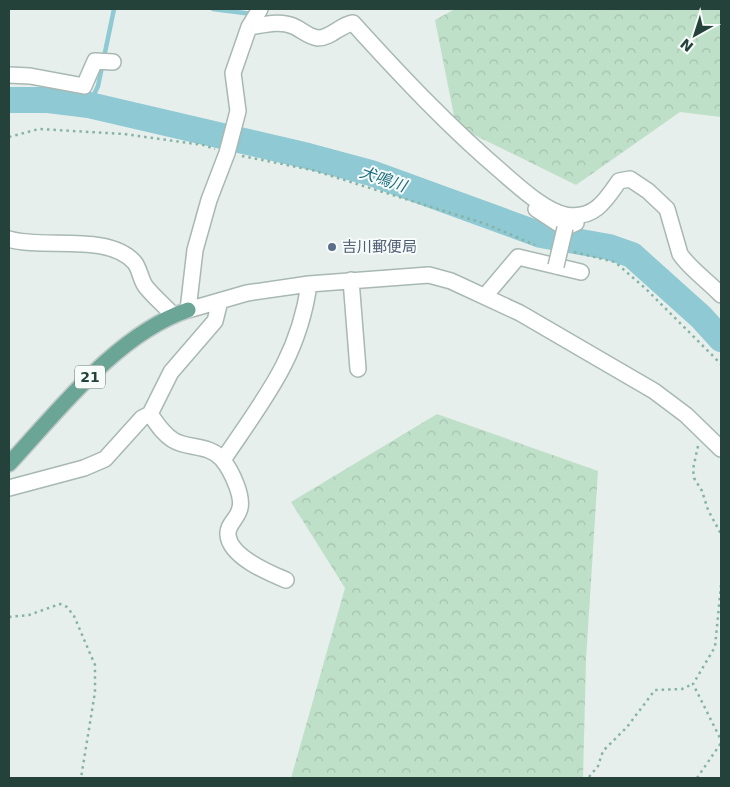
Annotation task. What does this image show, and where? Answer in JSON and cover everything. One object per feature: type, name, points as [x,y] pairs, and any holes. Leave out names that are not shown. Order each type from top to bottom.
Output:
[{"type":"main road","name":"21","points":[[9,464],[82,384],[104,364],[129,343],[173,315],[188,310]]},
{"type":"street","points":[[721,295],[680,254],[667,209],[648,190],[630,179],[619,181],[600,207],[586,213],[565,215],[525,192],[443,119],[356,16],[326,37],[315,38],[292,25],[269,24],[254,18],[233,73],[238,111],[227,153],[209,200],[194,250],[188,310],[278,287],[429,275],[451,281],[520,313],[654,391],[706,434],[721,449]]},
{"type":"street","points":[[9,75],[30,76],[84,86],[95,61],[107,62]]},
{"type":"street","points":[[525,192],[526,201],[565,228]]},
{"type":"street","points":[[565,228],[582,220],[586,213]]},
{"type":"street","points":[[556,266],[565,228]]},
{"type":"street","points":[[9,239],[39,243],[91,244],[119,252],[135,263],[146,287],[173,315]]},
{"type":"street","points":[[485,296],[518,256],[581,272]]},
{"type":"street","points":[[350,280],[358,369]]},
{"type":"street","points":[[223,460],[270,392],[291,354],[309,284]]},
{"type":"street","points":[[9,488],[84,468],[105,459],[142,418],[150,414],[170,372],[215,321],[220,301]]},
{"type":"street","points":[[150,414],[162,430],[174,441],[214,452],[223,460],[242,502],[239,512],[229,527],[228,535],[230,542],[248,563],[286,580]]},
{"type":"path","points":[[9,137],[39,129],[124,134],[203,145],[227,153],[312,170],[486,224],[538,246]]},
{"type":"path","points":[[565,251],[615,262],[646,289],[721,364]]},
{"type":"path","points":[[706,434],[698,445],[693,469],[694,478],[702,491],[704,502],[721,534]]},
{"type":"path","points":[[589,777],[598,766],[603,751],[627,727],[655,690],[682,689],[693,684],[716,647],[721,585]]},
{"type":"path","points":[[9,617],[29,615],[60,604],[68,607],[96,665],[95,692],[81,778]]},
{"type":"path","points":[[693,684],[721,742],[697,778]]},
{"type":"green space","points":[[455,9],[721,9],[721,117],[680,112],[576,185],[456,126],[435,20]]},
{"type":"green space","points":[[437,414],[598,471],[586,660],[583,778],[291,778],[345,588],[291,502]]},
{"type":"waterway","points":[[89,105],[98,86],[114,9]]},
{"type":"waterway","points":[[213,9],[252,14]]},
{"type":"waterway","name":"犬鳴川","points":[[9,100],[48,100],[89,105],[308,156],[371,173],[541,235],[609,247],[632,255],[701,317],[721,339]]},
{"type":"place","name":"吉川郵便局","points":[[332,247]]}]
